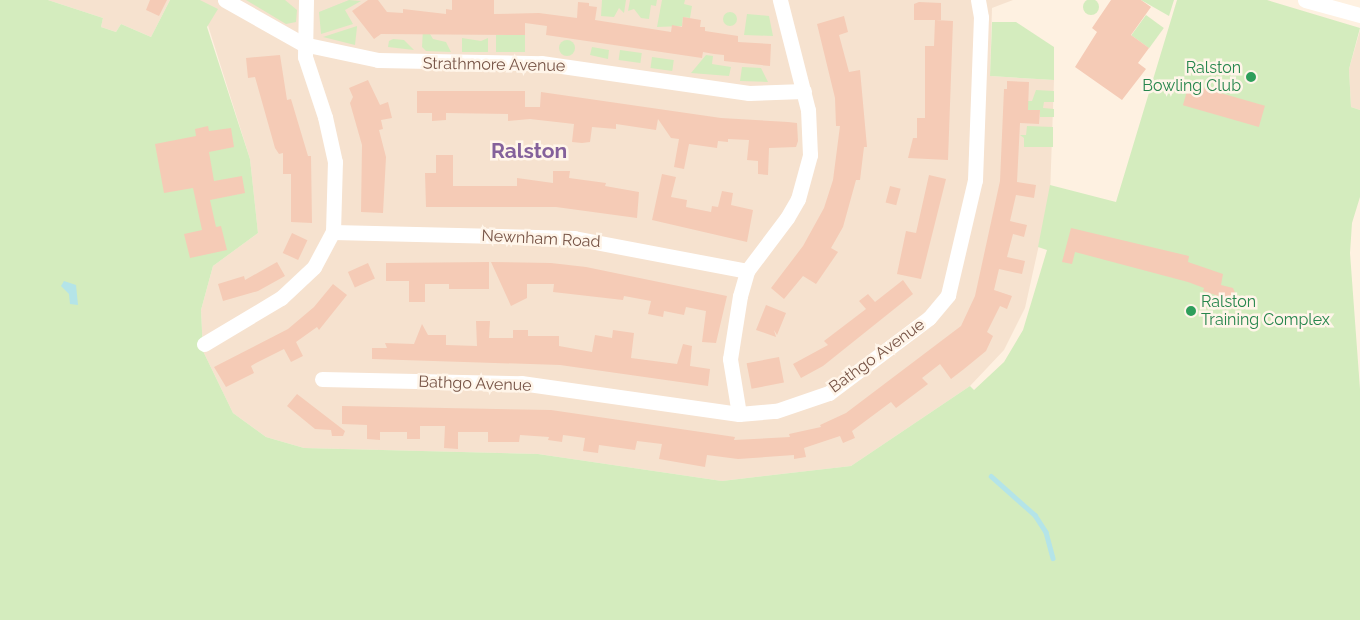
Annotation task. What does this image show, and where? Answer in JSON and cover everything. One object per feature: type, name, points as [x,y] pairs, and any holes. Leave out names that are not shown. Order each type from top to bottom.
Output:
[{"type":"street","name":"Strathmore Avenue","points":[[225,0],[302,44],[392,62],[541,63],[749,92],[804,91]]},
{"type":"street","points":[[204,344],[281,298],[314,267],[333,232],[335,162],[302,44],[308,13],[306,0]]},
{"type":"street","points":[[739,414],[730,359],[738,304],[747,271],[788,218],[800,191],[810,155],[810,132],[804,91],[780,0]]},
{"type":"street","name":"Bathgo Avenue","points":[[322,379],[520,383],[739,414],[776,411],[829,392],[896,344],[945,302],[975,180],[981,16],[978,0]]},
{"type":"street","points":[[1305,0],[1360,15]]},
{"type":"street","name":"Newnham Road","points":[[333,232],[574,238],[747,271]]},
{"type":"shaded area","points":[[48,0],[170,0],[151,37],[121,24],[116,32],[101,27],[103,18]]},
{"type":"shaded area","points":[[200,0],[1013,0],[992,8],[990,76],[1054,80],[1050,195],[1025,308],[1004,350],[970,386],[851,466],[722,481],[538,454],[304,448],[266,437],[233,413],[203,351],[201,310],[213,266],[258,233],[250,159]]},
{"type":"shaded area","points":[[1360,30],[1360,110],[1351,107],[1349,69]]},
{"type":"green space","points":[[1088,-1],[1094,-1],[1099,4],[1097,13],[1088,15],[1083,10],[1083,4]]},
{"type":"green space","points":[[0,0],[48,0],[103,18],[101,27],[116,32],[121,24],[151,37],[170,0],[200,0],[218,9],[207,27],[250,159],[258,233],[213,266],[201,310],[203,351],[233,413],[266,437],[304,448],[538,454],[722,481],[851,466],[970,386],[974,390],[1004,362],[1023,330],[1047,250],[1038,247],[1050,185],[1116,202],[1177,0],[1267,0],[1360,28],[1349,69],[1351,107],[1360,110],[1360,197],[1352,223],[1350,253],[1360,389],[1360,620],[0,620]]},
{"type":"green space","points":[[246,0],[285,0],[297,10],[296,22],[286,24]]},
{"type":"green space","points":[[349,0],[361,1],[345,10],[353,24],[321,34],[319,12]]},
{"type":"green space","points":[[602,0],[626,0],[624,13],[619,8],[614,17],[601,16]]},
{"type":"green space","points":[[630,0],[657,0],[656,6],[651,5],[649,19],[641,18],[634,9],[628,11]]},
{"type":"green space","points":[[662,0],[685,0],[684,4],[692,6],[690,18],[683,17],[682,26],[657,27]]},
{"type":"green space","points":[[1141,0],[1174,0],[1169,16]]},
{"type":"green space","points":[[727,12],[733,12],[737,19],[733,26],[727,26],[723,22],[723,16]]},
{"type":"green space","points":[[747,14],[769,16],[773,36],[744,35]]},
{"type":"green space","points":[[1146,15],[1164,28],[1149,48],[1131,35]]},
{"type":"green space","points":[[992,22],[1016,22],[1054,47],[1054,80],[990,76]]},
{"type":"green space","points":[[357,26],[355,45],[323,37]]},
{"type":"green space","points":[[423,29],[427,29],[433,39],[446,42],[451,52],[426,51],[422,47]]},
{"type":"green space","points":[[496,35],[525,35],[525,52],[496,52]]},
{"type":"green space","points":[[462,38],[481,41],[488,38],[488,52],[462,52]]},
{"type":"green space","points":[[393,39],[404,40],[414,50],[388,47],[389,41]]},
{"type":"green space","points":[[567,40],[575,48],[567,56],[559,48]]},
{"type":"green space","points":[[592,47],[609,50],[608,59],[590,55]]},
{"type":"green space","points":[[620,50],[642,53],[640,63],[619,60]]},
{"type":"green space","points":[[706,55],[713,56],[712,64],[731,67],[729,76],[691,73]]},
{"type":"green space","points":[[652,57],[674,60],[672,71],[650,68]]},
{"type":"green space","points":[[742,67],[761,68],[768,82],[740,81]]},
{"type":"green space","points":[[1036,90],[1054,91],[1054,102],[1044,102],[1043,108],[1054,109],[1054,117],[1040,117],[1040,111],[1026,110],[1027,101],[1032,101]]},
{"type":"green space","points":[[1027,126],[1053,127],[1053,147],[1024,147],[1024,138],[1020,135],[1026,135]]},
{"type":"water","points":[[64,281],[76,285],[78,305],[70,304],[69,294],[61,286]]},
{"type":"building","points":[[150,0],[167,0],[159,16],[146,10]]},
{"type":"building","points":[[368,0],[378,0],[387,12],[403,13],[403,9],[446,14],[446,9],[452,10],[452,0],[494,0],[494,14],[539,13],[577,18],[578,2],[589,3],[589,6],[597,7],[595,20],[671,32],[672,25],[682,27],[683,17],[701,20],[700,27],[705,27],[705,31],[738,36],[738,42],[771,44],[770,66],[724,61],[724,55],[703,52],[702,58],[546,35],[547,26],[525,23],[525,35],[381,34],[374,39],[352,11]]},
{"type":"building","points":[[1111,0],[1141,0],[1151,7],[1131,35],[1149,48],[1138,63],[1146,69],[1122,100],[1075,67],[1097,32],[1092,28]]},
{"type":"building","points":[[919,2],[941,3],[941,20],[914,20],[914,4]]},
{"type":"building","points":[[844,16],[848,32],[839,35],[849,72],[860,70],[867,147],[864,147],[860,180],[856,180],[843,227],[831,248],[838,252],[816,284],[803,276],[784,299],[771,288],[803,246],[824,208],[833,180],[840,126],[836,126],[835,98],[817,24]]},
{"type":"building","points":[[935,20],[953,21],[948,160],[908,158],[913,138],[917,138],[917,118],[925,118],[925,46],[934,46]]},
{"type":"building","points":[[280,55],[287,100],[291,99],[308,156],[311,156],[312,223],[291,222],[291,174],[283,174],[283,153],[279,154],[275,148],[255,77],[248,78],[246,58]]},
{"type":"building","points":[[368,80],[380,105],[388,102],[392,118],[381,120],[383,129],[379,130],[386,157],[383,213],[361,212],[362,145],[350,103],[353,97],[349,88]]},
{"type":"building","points":[[1007,81],[1029,82],[1028,110],[1040,110],[1039,124],[1020,123],[1017,182],[1036,185],[1034,198],[1016,195],[1010,221],[1027,225],[1024,237],[1013,234],[1007,257],[1025,261],[1022,274],[999,269],[994,290],[1012,296],[1007,309],[1000,306],[987,332],[993,336],[986,351],[951,379],[940,364],[922,378],[928,384],[896,408],[891,402],[852,431],[855,438],[843,443],[840,436],[804,448],[806,457],[794,459],[794,455],[738,459],[707,455],[705,467],[659,459],[662,444],[637,441],[635,450],[599,445],[598,453],[583,451],[585,438],[563,435],[562,442],[548,440],[549,437],[520,435],[519,442],[488,442],[488,432],[458,432],[458,449],[444,448],[445,426],[420,426],[420,439],[407,439],[407,432],[380,432],[380,440],[367,439],[367,425],[342,424],[342,406],[551,410],[735,437],[734,440],[790,437],[789,434],[821,427],[820,425],[846,413],[961,326],[975,296],[1000,181],[1004,89],[1007,89]]},
{"type":"building","points":[[1189,84],[1265,106],[1259,127],[1183,105]]},
{"type":"building","points":[[417,91],[525,91],[525,107],[540,107],[541,92],[721,118],[797,123],[798,141],[796,147],[769,148],[768,175],[758,174],[758,161],[747,160],[749,140],[728,139],[728,142],[718,141],[717,148],[689,144],[684,169],[674,167],[679,139],[671,138],[658,119],[656,130],[616,124],[616,129],[592,127],[590,142],[572,142],[574,124],[530,119],[508,121],[508,114],[446,113],[446,120],[432,121],[432,113],[417,113]]},
{"type":"building","points":[[208,126],[209,131],[231,128],[234,147],[209,152],[214,181],[242,176],[245,193],[210,200],[216,227],[221,226],[227,250],[190,258],[184,234],[202,230],[193,188],[164,193],[155,144],[196,136],[195,129]]},
{"type":"building","points":[[436,155],[453,155],[453,186],[517,186],[517,178],[553,183],[553,171],[570,171],[569,178],[606,183],[605,186],[639,192],[637,218],[556,207],[426,207],[425,173],[436,173]]},
{"type":"building","points":[[662,174],[676,177],[671,197],[687,200],[686,207],[711,212],[712,206],[718,207],[722,191],[733,193],[731,205],[753,210],[747,242],[652,220]]},
{"type":"building","points":[[929,175],[946,179],[921,279],[897,274],[906,231],[916,233]]},
{"type":"building","points":[[890,186],[901,189],[896,205],[886,202]]},
{"type":"building","points":[[1071,228],[1189,256],[1188,262],[1223,274],[1221,285],[1233,288],[1236,295],[1228,299],[1203,291],[1204,288],[1188,282],[1075,252],[1072,264],[1062,262]]},
{"type":"building","points":[[292,233],[307,240],[298,260],[283,253]]},
{"type":"building","points":[[277,262],[285,276],[258,291],[223,301],[218,284],[244,276],[245,280]]},
{"type":"building","points":[[489,262],[489,289],[449,289],[449,284],[425,284],[425,302],[409,302],[409,281],[386,281],[386,263]]},
{"type":"building","points":[[491,262],[551,263],[586,267],[727,296],[716,343],[702,342],[706,311],[686,307],[684,315],[664,311],[663,317],[648,314],[651,301],[624,296],[623,300],[553,292],[554,284],[527,284],[527,298],[511,306]]},
{"type":"building","points":[[368,263],[375,279],[355,287],[348,272]]},
{"type":"building","points":[[903,280],[913,294],[823,366],[801,378],[793,364],[828,345],[824,341],[866,309],[859,301],[868,294],[875,302]]},
{"type":"building","points":[[333,284],[347,295],[319,330],[317,327],[296,342],[303,356],[291,362],[284,349],[251,366],[254,373],[226,387],[214,367],[288,329],[314,307]]},
{"type":"building","points":[[766,305],[786,313],[777,335],[774,330],[776,337],[756,330]]},
{"type":"building","points":[[476,321],[490,321],[489,338],[513,338],[513,330],[528,330],[528,336],[559,336],[559,346],[592,352],[595,335],[612,338],[613,330],[634,333],[631,358],[677,364],[683,344],[692,346],[690,366],[710,369],[708,386],[560,365],[372,359],[372,348],[387,348],[385,343],[414,344],[422,324],[428,335],[446,335],[446,345],[477,346]]},
{"type":"building","points":[[779,357],[784,383],[752,389],[747,363]]},
{"type":"building","points":[[297,394],[345,431],[343,436],[332,436],[331,430],[315,429],[287,406]]},
{"type":"waterway","points":[[991,476],[1035,515],[1046,532],[1053,558]]},
{"type":"place","name":"Ralston Bowling Club","points":[[1251,77]]},
{"type":"place","name":"Ralston Training Complex","points":[[1191,311]]},
{"type":"district","name":"Ralston","points":[[529,151]]}]
